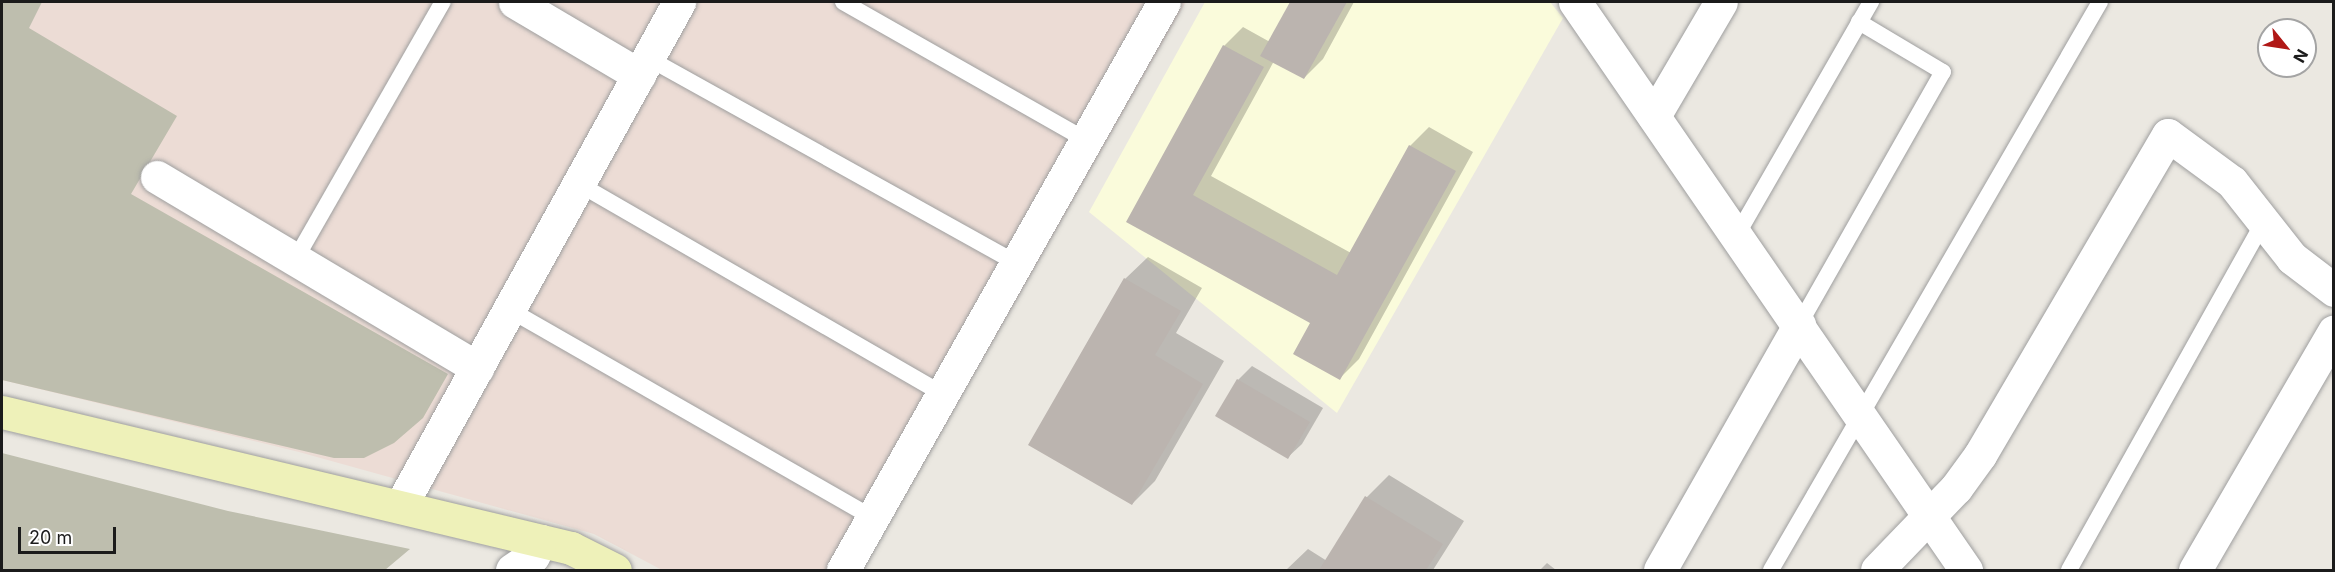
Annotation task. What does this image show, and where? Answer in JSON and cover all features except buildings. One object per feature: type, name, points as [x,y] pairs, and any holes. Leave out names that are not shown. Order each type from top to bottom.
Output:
[{"type":"main road","points":[[2,412],[401,505],[528,556],[571,548],[615,570]]},
{"type":"main road","points":[[2,429],[578,570]]},
{"type":"street","points":[[515,2],[643,67]]},
{"type":"street","points":[[401,505],[679,2]]},
{"type":"street","points":[[1576,2],[1966,570]]},
{"type":"street","points":[[1654,116],[1721,2]]},
{"type":"street","points":[[843,570],[1086,140],[1159,3]]},
{"type":"street","points":[[1877,570],[1930,516],[1980,455],[2168,135],[2232,182],[2292,258],[2334,290]]},
{"type":"street","points":[[157,177],[477,368]]},
{"type":"street","points":[[1660,570],[1799,325]]},
{"type":"street","points":[[2195,570],[2334,331]]},
{"type":"lane","points":[[296,260],[443,2]]},
{"type":"lane","points":[[843,2],[1086,140]]},
{"type":"lane","points":[[1737,235],[1871,2]]},
{"type":"lane","points":[[1772,570],[2100,2]]},
{"type":"lane","points":[[1799,325],[1943,72],[1859,22]]},
{"type":"lane","points":[[643,67],[1017,263]]},
{"type":"lane","points":[[579,184],[943,394]]},
{"type":"lane","points":[[2069,570],[2263,223]]},
{"type":"lane","points":[[510,310],[873,518]]},
{"type":"shaded area","points":[[2,2],[1186,2],[863,570],[662,570],[594,534],[299,452],[2,380]]},
{"type":"shaded area","points":[[2,2],[42,2],[29,28],[177,116],[131,194],[448,374],[423,418],[394,443],[364,458],[334,458],[2,380]]},
{"type":"shaded area","points":[[1205,2],[1550,2],[1563,18],[1337,413],[1089,212]]},
{"type":"shaded area","points":[[2,453],[228,511],[410,549],[385,570],[2,570]]}]
